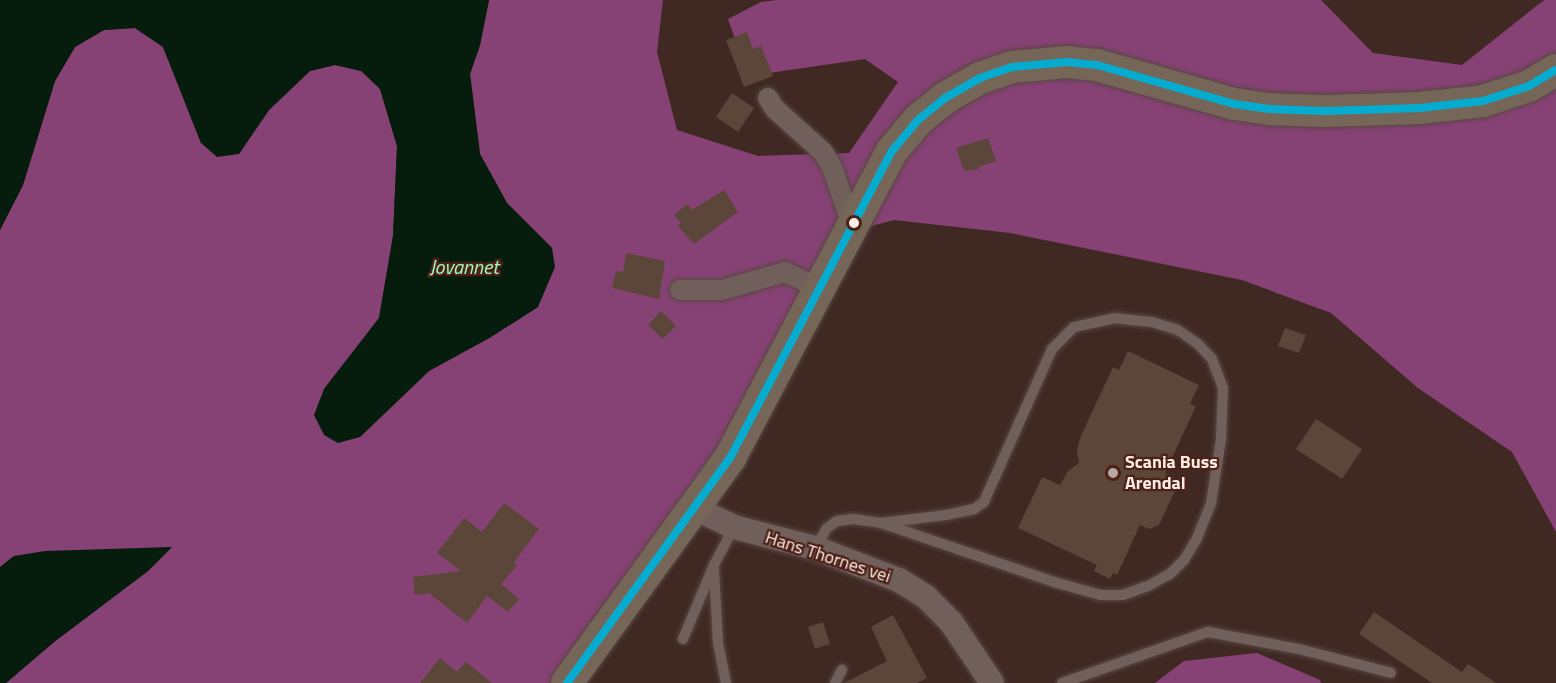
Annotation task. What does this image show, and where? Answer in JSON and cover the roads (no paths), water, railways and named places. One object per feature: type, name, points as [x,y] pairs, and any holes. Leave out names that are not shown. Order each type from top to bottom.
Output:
[{"type":"main road","points":[[567,683],[694,508],[748,428],[856,216],[892,151],[918,120],[962,87],[1012,67],[1066,62],[1097,65],[1234,104],[1268,109],[1324,111],[1420,108],[1483,101],[1529,86],[1556,70]]},
{"type":"street","points":[[768,98],[775,109],[824,152],[832,167],[847,211],[856,216]]},
{"type":"street","points":[[680,290],[722,290],[785,272],[820,288]]},
{"type":"street","name":"Hans Thornes vei","points":[[694,508],[734,527],[814,548],[898,580],[925,596],[951,622],[992,683]]},
{"type":"lane","points":[[814,548],[827,528],[837,521],[853,519],[881,523],[1054,582],[1101,595],[1123,595],[1148,586],[1170,574],[1184,560],[1197,538],[1211,503],[1221,440],[1223,388],[1212,359],[1198,344],[1178,330],[1151,322],[1115,318],[1074,327],[1052,349],[984,502],[974,509],[955,513],[881,523]]},
{"type":"lane","points":[[683,639],[714,565],[734,527]]},
{"type":"lane","points":[[714,565],[718,643],[726,683]]},
{"type":"lane","points":[[1062,683],[1208,632],[1299,649],[1391,673]]},
{"type":"lane","points":[[835,683],[842,670]]},
{"type":"water","name":"Jovannet","points":[[0,0],[489,0],[480,45],[470,74],[480,154],[507,203],[552,248],[555,267],[538,307],[491,337],[429,371],[360,437],[338,443],[324,435],[314,415],[324,389],[379,318],[393,236],[397,146],[380,89],[361,71],[335,65],[310,71],[269,110],[239,154],[217,157],[201,143],[163,47],[135,28],[104,30],[75,47],[55,81],[23,185],[0,230]]},
{"type":"water","points":[[172,547],[148,571],[54,642],[6,683],[0,683],[0,567],[14,556],[45,551]]},
{"type":"place","name":"Scania Buss Arendal","points":[[1113,473]]}]
